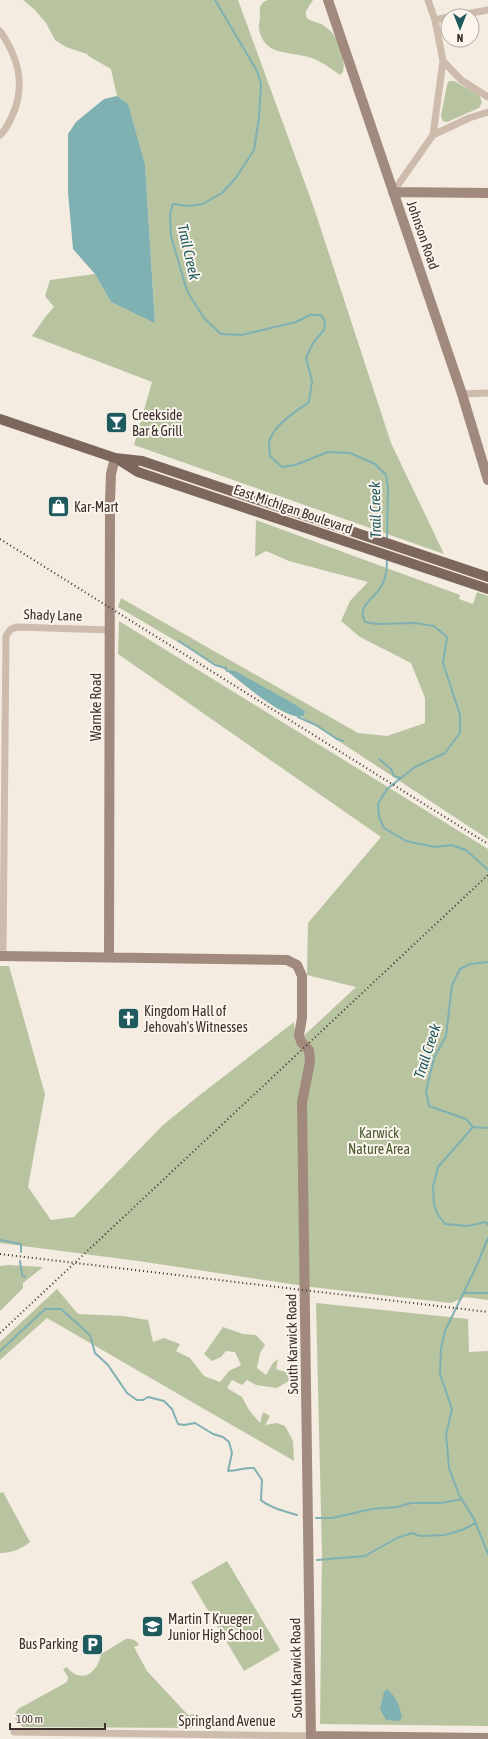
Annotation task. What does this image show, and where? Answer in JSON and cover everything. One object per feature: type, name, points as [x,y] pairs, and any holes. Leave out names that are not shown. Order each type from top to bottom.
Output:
[{"type":"main road","name":"East Michigan Boulevard","points":[[0,419],[115,458],[142,461],[488,577]]},
{"type":"main road","name":"East Michigan Boulevard","points":[[115,458],[138,472],[488,589]]},
{"type":"street","name":"Johnson Road","points":[[328,0],[462,394],[488,480]]},
{"type":"street","points":[[393,192],[433,135],[443,61],[435,20],[428,0]]},
{"type":"street","points":[[435,20],[440,19]]},
{"type":"street","points":[[0,31],[14,53],[20,91],[10,122],[0,135]]},
{"type":"street","points":[[443,61],[461,80],[488,97]]},
{"type":"street","points":[[433,135],[470,118],[488,112]]},
{"type":"street","points":[[393,192],[488,193]]},
{"type":"street","points":[[462,394],[488,393]]},
{"type":"street","name":"Warnke Road","points":[[109,958],[111,630],[110,501],[111,474],[115,458]]},
{"type":"street","name":"Shady Lane","points":[[2,956],[6,636],[10,630],[16,627],[111,630]]},
{"type":"street","points":[[2,956],[109,958]]},
{"type":"street","name":"South Karwick Road","points":[[109,958],[286,960],[298,965],[302,976],[302,1018],[299,1035],[301,1042],[309,1050],[310,1062],[302,1103],[311,1737]]},
{"type":"street","name":"Springland Avenue","points":[[14,1732],[311,1737],[488,1738]]},
{"type":"green space","points":[[23,0],[238,0],[314,208],[391,443],[444,554],[134,445],[152,382],[32,336],[54,307],[45,296],[50,280],[95,274],[111,302],[155,322],[145,164],[128,105],[117,96],[111,69],[87,54],[66,47],[55,40],[46,23],[34,9]]},
{"type":"green space","points":[[268,0],[313,0],[306,11],[306,17],[329,29],[337,40],[342,52],[344,66],[343,72],[340,75],[325,64],[312,58],[285,53],[271,48],[262,38],[259,25],[260,7],[262,3]]},
{"type":"green space","points":[[449,81],[454,81],[479,95],[482,102],[479,108],[447,122],[443,121],[441,116]]},
{"type":"green space","points":[[256,520],[460,595],[459,599],[473,604],[477,592],[488,596],[488,839],[302,717],[304,716],[305,711],[298,706],[230,670],[227,671],[118,607],[121,598],[358,733],[387,736],[425,723],[425,698],[411,663],[360,637],[341,621],[350,601],[368,582],[289,561],[266,551],[255,557]]},
{"type":"green space","name":"Karwick Nature Area","points":[[119,621],[488,849],[488,1300],[465,1297],[451,1303],[311,1287],[138,1261],[0,1243],[0,966],[9,966],[45,1094],[28,1187],[51,1220],[74,1217],[162,1126],[196,1098],[294,1022],[296,1043],[356,987],[307,975],[308,923],[381,837],[118,654]]},
{"type":"green space","points":[[0,1266],[43,1267],[23,1283],[23,1288],[0,1311]]},
{"type":"green space","points":[[57,1289],[78,1314],[123,1316],[148,1320],[153,1342],[164,1338],[180,1344],[176,1351],[190,1358],[204,1376],[220,1382],[229,1371],[241,1365],[235,1352],[226,1351],[221,1357],[212,1361],[204,1354],[223,1327],[243,1334],[256,1335],[265,1345],[260,1353],[257,1368],[266,1375],[273,1363],[278,1359],[276,1369],[297,1376],[277,1388],[256,1385],[247,1380],[242,1385],[232,1380],[227,1388],[242,1397],[249,1410],[260,1423],[263,1412],[270,1416],[265,1425],[277,1423],[285,1426],[293,1441],[294,1461],[47,1318],[0,1360],[0,1342]]},
{"type":"green space","points":[[316,1303],[468,1319],[469,1352],[488,1351],[488,1726],[320,1724],[322,1553]]},
{"type":"green space","points":[[3,1492],[30,1542],[16,1550],[0,1553],[0,1493]]},
{"type":"green space","points":[[227,1561],[280,1650],[244,1671],[191,1582]]},
{"type":"green space","points":[[126,1639],[132,1639],[138,1643],[139,1645],[134,1647],[147,1671],[188,1715],[197,1714],[198,1722],[193,1728],[23,1727],[16,1722],[15,1714],[18,1709],[67,1682],[68,1677],[63,1669],[67,1667],[72,1672],[83,1676],[88,1674],[96,1667],[101,1654]]},
{"type":"water","points":[[117,96],[128,104],[145,164],[155,323],[111,302],[95,274],[73,249],[68,192],[68,134],[76,122],[104,99]]},
{"type":"water","points":[[230,670],[237,672],[298,706],[305,711],[304,716],[296,716],[287,713],[264,700],[227,671]]},
{"type":"water","points":[[387,1689],[399,1705],[402,1718],[399,1721],[386,1720],[380,1709],[384,1692]]},
{"type":"waterway","name":"Trail Creek","points":[[215,0],[257,71],[261,84],[259,117],[254,150],[235,179],[222,193],[203,204],[189,206],[173,204],[170,214],[171,236],[187,291],[204,318],[221,334],[241,335],[296,322],[310,315],[321,315],[325,322],[324,330],[313,343],[306,358],[312,381],[309,402],[285,420],[274,431],[269,443],[270,456],[282,467],[295,465],[328,452],[350,453],[375,464],[386,475],[388,488],[387,539]]},
{"type":"waterway","name":"Trail Creek","points":[[387,560],[386,574],[383,584],[364,607],[363,616],[365,622],[377,624],[415,623],[434,626],[447,637],[443,663],[460,715],[460,733],[445,753],[415,767],[387,789],[378,804],[379,817],[384,828],[406,841],[435,847],[451,845],[466,850],[488,870]]},
{"type":"waterway","points":[[179,641],[215,665],[226,668],[227,671]]},
{"type":"waterway","points":[[298,717],[316,725],[337,739],[343,741]]},
{"type":"waterway","points":[[379,759],[391,769],[394,776],[401,778]]},
{"type":"waterway","name":"Trail Creek","points":[[488,962],[470,964],[460,969],[452,985],[446,1036],[434,1058],[426,1091],[429,1106],[466,1119],[473,1127],[438,1167],[433,1187],[434,1205],[438,1215],[445,1224],[468,1226],[486,1222],[488,1225]]},
{"type":"waterway","points":[[473,1127],[487,1128]]},
{"type":"waterway","name":"Trail Creek","points":[[488,1238],[477,1265],[445,1331],[441,1348],[440,1374],[452,1409],[446,1435],[449,1468],[459,1495],[474,1519],[488,1554]]},
{"type":"waterway","points":[[0,1240],[21,1244],[21,1252]]},
{"type":"waterway","points":[[20,1261],[22,1275],[25,1277]]},
{"type":"waterway","points":[[464,1293],[488,1293]]},
{"type":"waterway","points":[[0,1351],[45,1309],[61,1309],[90,1335],[95,1353],[108,1365],[127,1393],[137,1400],[143,1400],[148,1397],[164,1401],[172,1409],[178,1424],[184,1425],[195,1423],[213,1434],[223,1437],[229,1442],[232,1453],[228,1471],[254,1468],[262,1480],[261,1500],[273,1507],[297,1515]]},
{"type":"waterway","points":[[316,1518],[332,1518],[372,1509],[397,1507],[411,1503],[441,1503],[462,1499]]},
{"type":"waterway","points":[[317,1560],[365,1556],[397,1538],[412,1533],[420,1536],[445,1535],[462,1530],[476,1523]]},
{"type":"railway","points":[[0,539],[488,844]]},
{"type":"railway","points":[[0,1333],[488,875]]},
{"type":"railway","points":[[0,1254],[488,1312]]},
{"type":"place","name":"Creekside Bar & Grill","points":[[116,423]]},
{"type":"place","name":"Kar-Mart","points":[[59,507]]},
{"type":"place","name":"Kingdom Hall of Jehovah's Witnesses","points":[[129,1019]]},
{"type":"place","name":"Martin T Krueger Junior High School","points":[[152,1627]]},
{"type":"place","name":"Bus Parking","points":[[93,1644]]}]
